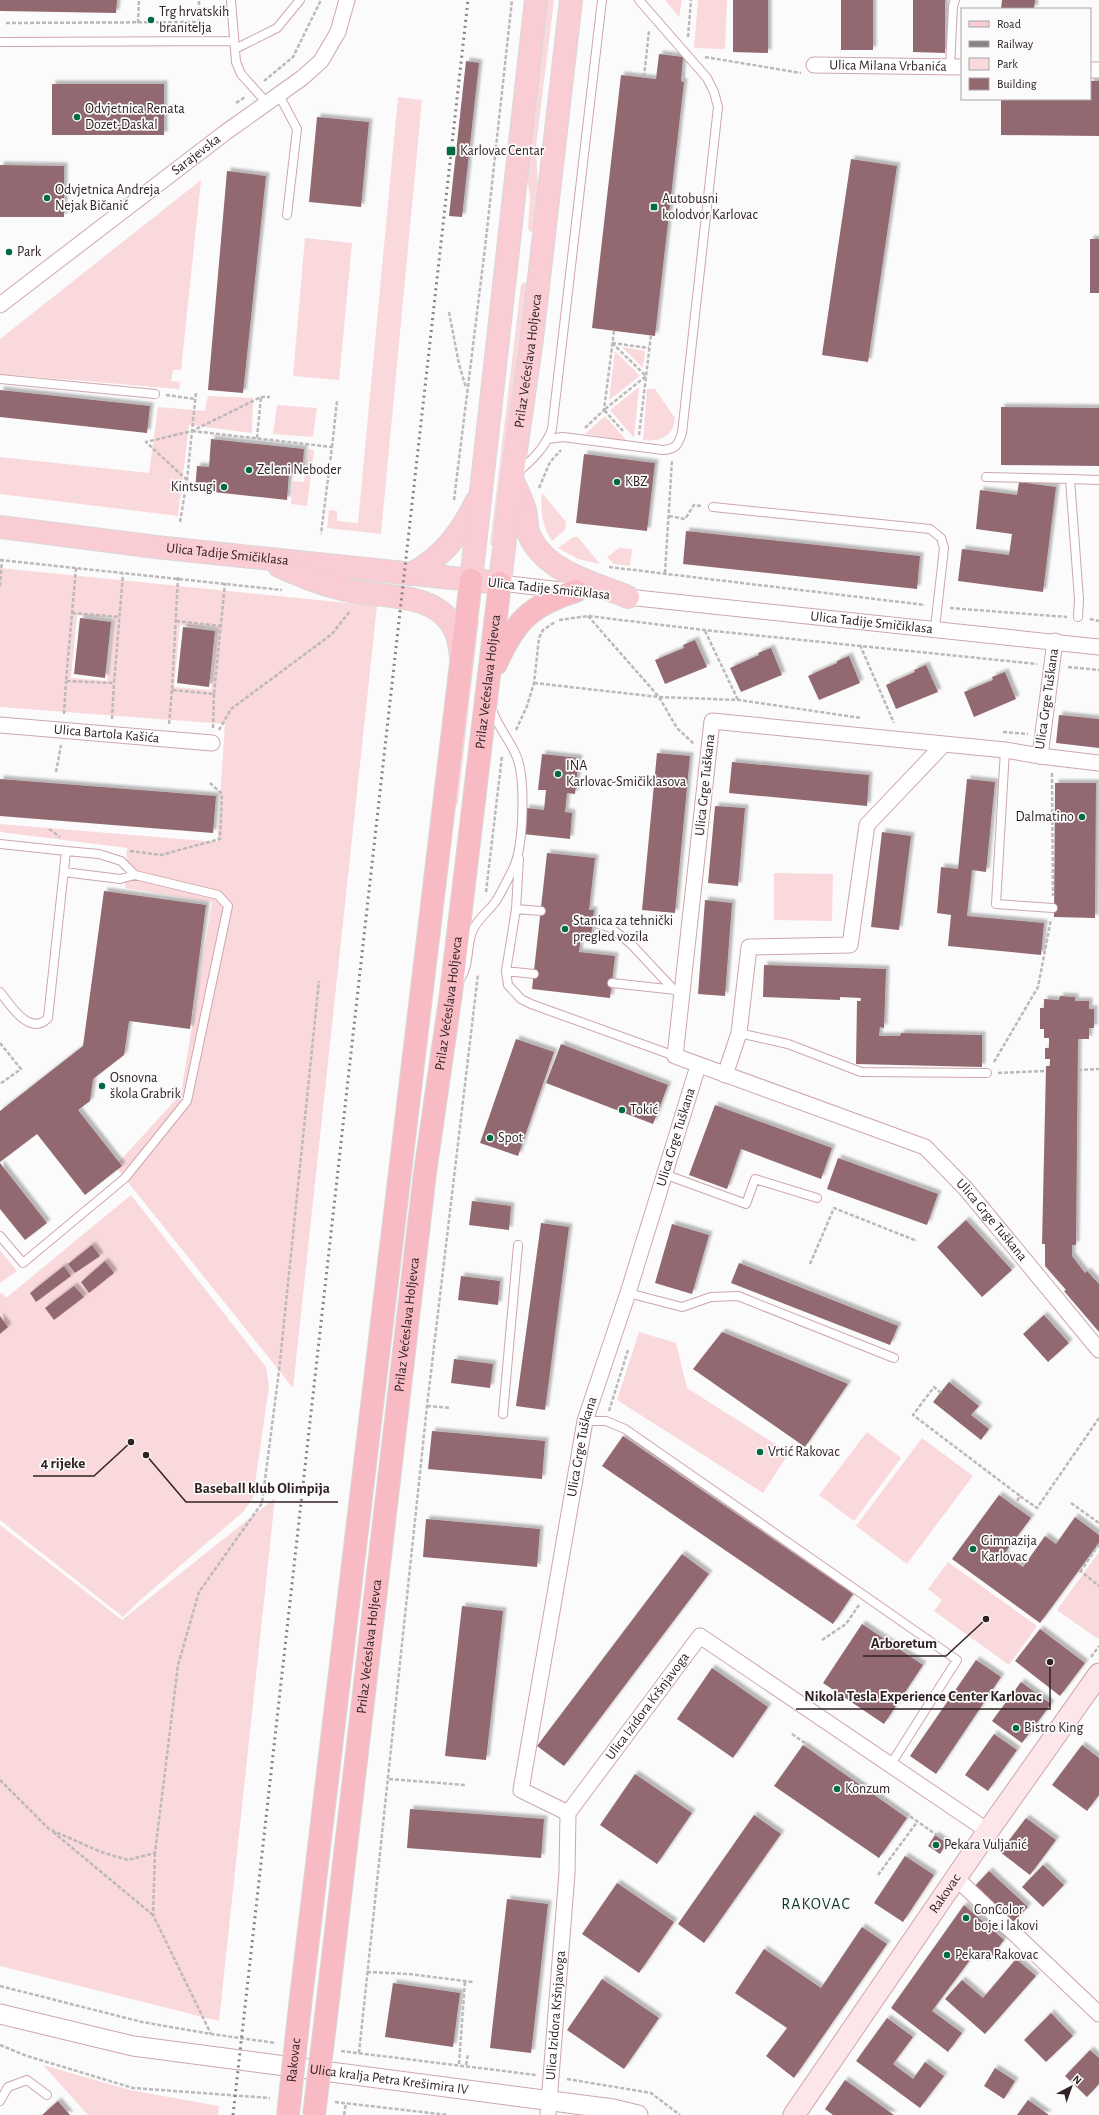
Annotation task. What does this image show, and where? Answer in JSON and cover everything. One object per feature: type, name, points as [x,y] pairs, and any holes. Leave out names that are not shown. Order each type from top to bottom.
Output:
[{"type":"highway","name":"Prilaz Većeslava Holjevca","points":[[300,2006],[471,580]]},
{"type":"highway","name":"Prilaz Većeslava Holjevca","points":[[327,2008],[425,1173],[451,993],[500,583]]},
{"type":"highway","points":[[488,685],[510,636],[527,615],[547,602],[576,592]]},
{"type":"highway","name":"Rakovac","points":[[288,2115],[300,2006]]},
{"type":"highway","name":"Rakovac","points":[[322,2108],[327,2008]]},
{"type":"main road","name":"Prilaz Većeslava Holjevca","points":[[471,580],[536,0]]},
{"type":"main road","name":"Prilaz Većeslava Holjevca","points":[[500,583],[512,478],[532,339],[571,0]]},
{"type":"main road","points":[[512,478],[524,509],[530,536],[546,559],[559,568],[576,576],[628,597]]},
{"type":"main road","points":[[411,574],[428,565],[449,545],[466,520],[481,490]]},
{"type":"main road","name":"Ulica Tadije Smičiklasa","points":[[0,527],[260,558],[500,583]]},
{"type":"main road","points":[[260,558],[308,579],[332,587],[430,604],[446,617],[453,626],[457,636],[461,656]]},
{"type":"main road","name":"Rakovac","points":[[794,2115],[988,1831],[1099,1674]]},
{"type":"street","name":"Sarajevska","points":[[0,305],[273,99],[321,61],[338,32],[347,0]]},
{"type":"street","name":"Ulica Milana Vrbanića","points":[[814,65],[956,67]]},
{"type":"street","name":"Ulica Tadije Smičiklasa","points":[[500,583],[935,628],[1099,647]]},
{"type":"street","name":"Ulica Grge Tuškana","points":[[1055,641],[1044,735],[1046,757],[1005,750],[712,721],[678,991],[676,1056],[698,1066],[926,1147],[966,1189],[1099,1350]]},
{"type":"street","name":"Ulica Bartola Kašića","points":[[0,725],[212,742]]},
{"type":"street","points":[[725,1075],[739,1033],[749,947],[850,945],[867,825],[943,745]]},
{"type":"street","points":[[1046,757],[1099,763]]},
{"type":"street","name":"Ulica Grge Tuškana","points":[[568,1813],[521,1790],[585,1421],[628,1293],[698,1066]]},
{"type":"street","name":"Ulica Izidora Kršnjavoga","points":[[548,2108],[566,1873],[568,1813],[700,1636],[988,1831]]},
{"type":"street","points":[[956,1878],[1099,2014]]},
{"type":"street","name":"Ulica kralja Petra Krešimira IV","points":[[0,2014],[133,2046],[548,2108],[613,2109],[638,2115]]},
{"type":"lane","points":[[231,0],[234,45],[241,74],[253,90],[273,99],[297,129],[287,216]]},
{"type":"lane","points":[[2,42],[234,45],[277,28],[300,0]]},
{"type":"lane","points":[[512,478],[538,454],[548,439],[552,429],[602,0]]},
{"type":"lane","points":[[548,439],[563,437],[637,447],[672,449],[678,445],[682,433],[718,107],[714,92],[707,78],[686,56],[639,0]]},
{"type":"lane","points":[[956,0],[953,6],[956,67]]},
{"type":"lane","points":[[0,379],[155,394]]},
{"type":"lane","points":[[986,477],[1099,480]]},
{"type":"lane","points":[[1070,479],[1079,599],[1078,617]]},
{"type":"lane","points":[[713,507],[930,529],[941,538],[944,548],[935,628]]},
{"type":"lane","points":[[451,993],[462,977],[466,965],[472,932],[496,900],[514,866],[519,850],[523,792],[522,779],[516,755],[495,719],[488,685]]},
{"type":"lane","points":[[1005,750],[996,904],[1053,908]]},
{"type":"lane","points":[[0,844],[99,854],[121,861],[135,876]]},
{"type":"lane","name":"Ulica Grge Tuškana","points":[[519,850],[516,909],[506,971],[508,986],[521,999],[531,1004],[676,1056]]},
{"type":"lane","points":[[0,992],[26,1022],[36,1024],[45,1021],[48,1018],[66,851]]},
{"type":"lane","points":[[0,1236],[23,1263],[125,1178],[187,1101],[228,906],[218,895],[135,876],[120,879],[64,872]]},
{"type":"lane","points":[[516,909],[541,911]]},
{"type":"lane","points":[[592,922],[611,928],[631,944],[678,991]]},
{"type":"lane","points":[[506,971],[534,974]]},
{"type":"lane","points":[[612,983],[678,991]]},
{"type":"lane","points":[[739,1033],[788,1044],[862,1072],[987,1073]]},
{"type":"lane","points":[[664,1174],[746,1204],[755,1179],[817,1198]]},
{"type":"lane","points":[[503,1414],[518,1245]]},
{"type":"lane","points":[[628,1293],[682,1307],[711,1297],[738,1296],[894,1358]]},
{"type":"lane","points":[[585,1421],[606,1422],[625,1429],[957,1660],[891,1764]]},
{"type":"lane","points":[[0,2101],[8,2087],[27,2080],[47,2095]]},
{"type":"path","points":[[138,23],[139,0]]},
{"type":"path","points":[[6,23],[199,22],[199,0]]},
{"type":"path","points":[[234,104],[293,57],[321,0]]},
{"type":"path","points":[[453,506],[466,389],[485,248],[512,0]]},
{"type":"path","points":[[686,56],[691,0]]},
{"type":"path","points":[[644,77],[651,15]]},
{"type":"path","points":[[688,37],[691,42]]},
{"type":"path","points":[[703,56],[808,75],[814,65]]},
{"type":"path","points":[[449,312],[459,364],[466,389]]},
{"type":"path","points":[[637,447],[651,335]]},
{"type":"path","points":[[612,343],[650,348]]},
{"type":"path","points":[[180,522],[187,480],[196,392]]},
{"type":"path","points":[[155,394],[195,399]]},
{"type":"path","points":[[257,438],[261,397]]},
{"type":"path","points":[[187,480],[146,442],[192,431],[261,397],[270,397]]},
{"type":"path","points":[[321,534],[337,401]]},
{"type":"path","points":[[192,431],[332,447]]},
{"type":"path","points":[[669,516],[685,519],[694,505],[713,507]]},
{"type":"path","points":[[0,586],[1,560],[288,591]]},
{"type":"path","points":[[607,567],[937,607],[1078,617],[1099,621]]},
{"type":"path","points":[[76,568],[66,681],[114,683]]},
{"type":"path","points":[[111,734],[123,574]]},
{"type":"path","points":[[167,739],[172,690],[178,578]]},
{"type":"path","points":[[212,742],[214,694],[225,583]]},
{"type":"path","points":[[212,742],[231,709],[332,634],[354,606]]},
{"type":"path","points":[[72,613],[120,617]]},
{"type":"path","points":[[588,616],[659,697],[676,728],[708,757]]},
{"type":"path","points":[[485,915],[501,758],[528,706],[534,683],[537,646],[543,630],[559,619],[588,616],[704,630],[1099,670]]},
{"type":"path","points":[[176,621],[221,626]]},
{"type":"path","points":[[704,630],[739,700]]},
{"type":"path","points":[[860,645],[894,723]]},
{"type":"path","points":[[534,683],[659,697],[739,700],[863,718]]},
{"type":"path","points":[[172,690],[214,694]]},
{"type":"path","points":[[886,722],[902,723]]},
{"type":"path","points":[[996,731],[1044,735]]},
{"type":"path","points":[[987,1073],[1038,986],[1053,908],[1046,757]]},
{"type":"path","points":[[161,855],[220,839],[222,794],[210,783]]},
{"type":"path","points":[[359,2053],[427,1406],[478,970]]},
{"type":"path","points":[[153,1915],[155,1853],[178,1665],[199,1592],[262,1503],[279,1371],[319,980]]},
{"type":"path","points":[[0,1043],[21,1068],[0,1084]]},
{"type":"path","points":[[1078,1070],[1099,1069]]},
{"type":"path","points":[[987,1073],[1046,1071]]},
{"type":"path","points":[[810,1264],[834,1208],[917,1241]]},
{"type":"path","points":[[941,1393],[934,1388],[913,1415],[1037,1508],[1099,1418]]},
{"type":"path","points":[[427,1406],[451,1408]]},
{"type":"path","points":[[1014,1506],[1020,1496]]},
{"type":"path","points":[[1071,1503],[1099,1523]]},
{"type":"path","points":[[1099,1544],[1079,1571],[1099,1586]]},
{"type":"path","points":[[822,1640],[846,1624],[865,1596]]},
{"type":"path","points":[[792,1734],[969,1859]]},
{"type":"path","points":[[389,1779],[465,1785]]},
{"type":"path","points":[[0,1780],[49,1829],[153,1915],[211,2034]]},
{"type":"path","points":[[878,1876],[917,1822]]},
{"type":"path","points":[[49,1829],[101,1852],[128,1860],[155,1853]]},
{"type":"path","points":[[367,1972],[409,1974],[473,1982]]},
{"type":"path","points":[[459,2064],[465,1982]]},
{"type":"path","points":[[0,1986],[142,2022],[211,2034],[281,2043]]},
{"type":"path","points":[[0,2045],[28,2056],[133,2088],[275,2098]]},
{"type":"path","points":[[336,2050],[550,2076],[651,2093],[680,2115]]},
{"type":"path","points":[[466,2065],[468,2054]]},
{"type":"path","points":[[322,2108],[346,2103],[448,2115]]},
{"type":"path","points":[[344,2115],[346,2103]]},
{"type":"green space","points":[[546,0],[554,0],[536,146],[538,203],[535,225],[532,232],[529,231],[528,227],[530,198],[527,176]]},
{"type":"green space","points":[[665,0],[682,0],[679,17]]},
{"type":"green space","points":[[698,0],[727,0],[725,49],[694,48]]},
{"type":"green space","points":[[398,97],[422,100],[381,534],[327,528],[329,510],[337,511],[337,521],[358,523]]},
{"type":"green space","points":[[201,180],[181,370],[173,370],[171,381],[180,382],[179,389],[0,374],[0,339]]},
{"type":"green space","points":[[305,238],[352,243],[339,380],[293,376]]},
{"type":"green space","points":[[525,282],[529,285],[495,545],[490,545],[521,285]]},
{"type":"green space","points":[[622,347],[645,351],[643,368]]},
{"type":"green space","points":[[615,351],[640,376],[609,400]]},
{"type":"green space","points":[[639,387],[634,438],[610,410]]},
{"type":"green space","points":[[647,389],[655,389],[675,418],[672,430],[665,437],[660,439],[643,440]]},
{"type":"green space","points":[[208,396],[253,398],[252,433],[189,425],[178,516],[0,494],[0,457],[149,473],[158,407],[205,411]]},
{"type":"green space","points":[[277,405],[317,408],[313,437],[273,434]]},
{"type":"green space","points":[[605,416],[627,441],[585,434]]},
{"type":"green space","points":[[308,449],[314,450],[307,506],[291,504],[293,481],[304,482]]},
{"type":"green space","points":[[542,493],[566,522],[565,530],[552,541],[542,518]]},
{"type":"green space","points":[[573,537],[578,537],[600,564],[578,559],[558,548]]},
{"type":"green space","points":[[619,548],[632,549],[630,566],[614,564],[607,557]]},
{"type":"green space","points":[[0,568],[377,606],[293,1388],[115,1166],[181,1094],[212,902],[125,888],[127,848],[0,832],[0,824],[217,842],[225,724],[0,707]],"holes":[[[77,615],[114,618],[107,681],[71,678]],[[180,625],[217,628],[211,690],[174,687]]]},
{"type":"green space","points":[[473,618],[479,619],[458,801],[457,806],[454,806]]},
{"type":"green space","points":[[774,873],[833,874],[832,921],[774,920]]},
{"type":"green space","points":[[131,1195],[266,1367],[269,1386],[253,1498],[243,1512],[139,1601],[123,1617],[0,1520],[0,1294],[2,1293],[6,1298]]},
{"type":"green space","points":[[0,1250],[17,1271],[0,1283]]},
{"type":"green space","points":[[639,1332],[676,1343],[687,1388],[789,1453],[763,1493],[617,1400]]},
{"type":"green space","points":[[867,1432],[901,1458],[854,1521],[819,1495]]},
{"type":"green space","points":[[922,1438],[973,1476],[907,1564],[856,1526]]},
{"type":"green space","points":[[275,1498],[219,2021],[0,1966],[0,1525],[122,1620]]},
{"type":"green space","points":[[1099,1552],[1099,1637],[1098,1639],[1057,1610]]},
{"type":"green space","points":[[948,1562],[1037,1626],[1009,1665],[934,1611],[942,1600],[928,1589]]},
{"type":"green space","points":[[43,2065],[130,2090],[219,2106],[218,2115],[88,2115]]},
{"type":"building","points":[[0,0],[117,0],[116,13],[0,11]]},
{"type":"building","points":[[733,0],[768,0],[768,53],[733,52]]},
{"type":"building","points":[[841,0],[873,0],[873,50],[841,50]]},
{"type":"building","points":[[913,0],[945,0],[945,53],[913,52]]},
{"type":"building","points":[[1002,0],[1035,0],[1034,8],[1001,8]]},
{"type":"building","points":[[659,54],[683,57],[681,81],[684,82],[655,336],[592,328],[621,75],[656,79]]},
{"type":"building","points":[[466,61],[479,63],[462,217],[449,216]]},
{"type":"building","points":[[1091,81],[1099,81],[1099,136],[1001,135],[1001,100],[1091,100]]},
{"type":"building","points":[[52,84],[164,84],[164,135],[52,135]]},
{"type":"building","points":[[317,117],[369,122],[361,207],[309,202]]},
{"type":"building","points":[[851,159],[897,166],[868,362],[822,355]]},
{"type":"building","points":[[0,165],[64,166],[64,217],[0,217]]},
{"type":"building","points":[[227,171],[266,176],[243,393],[208,390]]},
{"type":"building","points":[[1090,239],[1099,239],[1099,293],[1090,293]]},
{"type":"building","points":[[0,390],[150,406],[147,433],[0,417]]},
{"type":"building","points":[[1001,407],[1099,408],[1099,466],[1001,465]]},
{"type":"building","name":"Zeleni Neboder","points":[[211,439],[304,449],[302,474],[289,473],[287,500],[195,490],[197,466],[209,467]]},
{"type":"building","name":"KBZ","points":[[584,454],[655,463],[647,531],[576,523]]},
{"type":"building","points":[[1019,482],[1056,487],[1043,592],[958,581],[962,549],[1009,555],[1012,534],[976,529],[980,490],[1017,495]]},
{"type":"building","points":[[686,531],[920,556],[917,589],[683,564]]},
{"type":"building","points":[[80,618],[111,622],[105,678],[74,674]]},
{"type":"building","points":[[183,627],[215,631],[209,687],[177,683]]},
{"type":"building","points":[[695,640],[707,667],[665,684],[655,660],[684,648],[683,645]]},
{"type":"building","points":[[771,648],[782,675],[741,692],[730,668],[759,655],[758,653]]},
{"type":"building","points":[[849,656],[860,683],[819,700],[808,676]]},
{"type":"building","points":[[926,665],[938,692],[896,709],[886,685],[915,672],[914,670]]},
{"type":"building","points":[[1005,672],[1016,699],[974,717],[964,692],[993,680],[992,677]]},
{"type":"building","points":[[1059,715],[1099,719],[1099,748],[1056,743]]},
{"type":"building","points":[[657,753],[690,756],[675,913],[642,910]]},
{"type":"building","points":[[542,754],[579,758],[575,794],[567,793],[565,812],[572,813],[570,839],[523,834],[526,808],[544,810],[546,790],[538,790]]},
{"type":"building","points":[[732,762],[869,775],[867,806],[729,793]]},
{"type":"building","points":[[0,779],[216,796],[213,833],[0,816]]},
{"type":"building","points":[[967,779],[995,782],[986,872],[972,870],[967,916],[1044,923],[1041,955],[948,946],[951,915],[937,913],[941,867],[958,869]]},
{"type":"building","points":[[1055,783],[1096,783],[1095,918],[1054,917]]},
{"type":"building","points":[[715,806],[745,808],[738,886],[708,883]]},
{"type":"building","points":[[882,832],[911,836],[899,930],[871,927]]},
{"type":"building","name":"Stanica za tehnički pregled vozila","points":[[547,853],[595,858],[589,910],[594,910],[591,937],[581,936],[579,952],[615,956],[610,998],[532,989]]},
{"type":"building","points":[[104,891],[206,905],[190,1029],[129,1021],[124,1055],[93,1079],[90,1101],[78,1110],[122,1166],[85,1195],[37,1134],[0,1162],[0,1111],[83,1046]]},
{"type":"building","points":[[705,900],[732,903],[725,996],[698,994]]},
{"type":"building","points":[[764,965],[886,969],[884,1028],[880,1027],[879,1036],[900,1036],[901,1033],[982,1035],[982,1067],[856,1064],[857,1001],[861,1001],[861,998],[840,997],[840,1000],[763,997]]},
{"type":"building","points":[[1060,996],[1075,997],[1075,1001],[1089,1001],[1089,1009],[1094,1009],[1094,1028],[1089,1028],[1089,1039],[1078,1039],[1076,1245],[1072,1245],[1072,1256],[1085,1273],[1087,1271],[1099,1284],[1099,1332],[1045,1266],[1045,1244],[1042,1244],[1046,1066],[1050,1066],[1050,1059],[1045,1059],[1045,1048],[1049,1048],[1049,1038],[1044,1038],[1044,1029],[1040,1029],[1040,1008],[1044,1008],[1044,999],[1059,1000]]},
{"type":"building","points":[[516,1039],[554,1052],[518,1156],[480,1143]]},
{"type":"building","points":[[561,1044],[668,1085],[653,1124],[546,1083]]},
{"type":"building","points":[[715,1105],[832,1148],[821,1179],[741,1149],[727,1189],[689,1175]]},
{"type":"building","points":[[838,1158],[938,1194],[927,1225],[827,1189]]},
{"type":"building","points":[[0,1163],[47,1223],[25,1240],[0,1209]]},
{"type":"building","points":[[472,1201],[511,1206],[509,1230],[469,1225]]},
{"type":"building","points":[[966,1220],[1012,1270],[982,1297],[937,1247]]},
{"type":"building","points":[[541,1223],[569,1227],[545,1410],[516,1406]]},
{"type":"building","points":[[672,1224],[709,1235],[692,1294],[655,1283]]},
{"type":"building","points":[[92,1245],[100,1256],[75,1273],[68,1264]]},
{"type":"building","points":[[105,1261],[114,1273],[89,1293],[81,1282]]},
{"type":"building","points":[[739,1263],[898,1326],[890,1345],[731,1283]]},
{"type":"building","points":[[64,1266],[71,1276],[36,1302],[30,1293]]},
{"type":"building","points":[[461,1276],[500,1281],[498,1305],[458,1300]]},
{"type":"building","points":[[74,1286],[84,1297],[54,1320],[45,1308]]},
{"type":"building","points":[[1044,1315],[1069,1343],[1048,1362],[1023,1334]]},
{"type":"building","points":[[0,1316],[8,1327],[0,1334]]},
{"type":"building","points":[[722,1332],[848,1384],[805,1447],[693,1369]]},
{"type":"building","points":[[454,1359],[493,1364],[490,1388],[451,1383]]},
{"type":"building","points":[[949,1382],[979,1406],[971,1415],[989,1429],[981,1440],[933,1402]]},
{"type":"building","points":[[432,1431],[545,1441],[542,1479],[428,1469]]},
{"type":"building","points":[[623,1436],[853,1594],[833,1624],[602,1466]]},
{"type":"building","points":[[999,1495],[1031,1518],[1004,1554],[1023,1567],[1045,1536],[1056,1544],[1075,1517],[1099,1535],[1099,1543],[1040,1623],[952,1559]]},
{"type":"building","points":[[426,1519],[540,1529],[537,1567],[423,1557]]},
{"type":"building","points":[[682,1554],[709,1574],[564,1766],[537,1746]]},
{"type":"building","points":[[462,1606],[503,1611],[486,1760],[445,1756]]},
{"type":"building","points":[[862,1624],[923,1665],[884,1724],[823,1683]]},
{"type":"building","points":[[1040,1629],[1085,1663],[1060,1696],[1015,1661]]},
{"type":"building","points":[[976,1660],[1001,1677],[936,1774],[910,1756]]},
{"type":"building","points":[[712,1668],[768,1707],[733,1758],[677,1719]]},
{"type":"building","points":[[1021,1682],[1051,1704],[1022,1743],[992,1721]]},
{"type":"building","points":[[994,1734],[1017,1750],[988,1791],[965,1775]]},
{"type":"building","points":[[803,1745],[907,1818],[879,1858],[774,1786]]},
{"type":"building","points":[[1082,1745],[1099,1758],[1099,1795],[1087,1811],[1052,1785]]},
{"type":"building","points":[[635,1774],[692,1813],[657,1864],[600,1825]]},
{"type":"building","points":[[410,1809],[544,1819],[541,1858],[407,1848]]},
{"type":"building","points":[[754,1815],[781,1834],[704,1943],[678,1924]]},
{"type":"building","points":[[1026,1818],[1056,1840],[1030,1875],[1000,1852]]},
{"type":"building","points":[[935,1835],[947,1843],[940,1854],[928,1846]]},
{"type":"building","points":[[905,1856],[934,1875],[903,1922],[874,1903]]},
{"type":"building","points":[[1043,1865],[1064,1885],[1043,1907],[1022,1887]]},
{"type":"building","points":[[989,1871],[1028,1907],[1011,1924],[973,1888]]},
{"type":"building","points":[[617,1883],[674,1922],[639,1973],[582,1934]]},
{"type":"building","points":[[507,1899],[548,1904],[531,2053],[490,2048]]},
{"type":"building","points":[[964,1905],[1004,1940],[988,1961],[976,1952],[932,2011],[962,2033],[948,2052],[891,2008]]},
{"type":"building","points":[[862,1927],[887,1944],[794,2078],[766,2056],[787,2028],[735,1993],[764,1949],[821,1988]]},
{"type":"building","points":[[1016,1959],[1036,1976],[985,2034],[945,1999],[962,1980],[983,1998]]},
{"type":"building","points":[[602,1979],[659,2018],[624,2069],[567,2030]]},
{"type":"building","points":[[393,1983],[460,1993],[453,2047],[385,2037]]},
{"type":"building","points":[[1051,2013],[1073,2036],[1046,2062],[1024,2040]]},
{"type":"building","points":[[887,2018],[913,2037],[893,2064],[913,2079],[925,2062],[944,2076],[920,2108],[856,2061]]},
{"type":"building","points":[[1090,2050],[1099,2058],[1099,2084],[1087,2097],[1065,2076]]},
{"type":"building","points":[[995,2068],[1015,2081],[1004,2099],[984,2086]]},
{"type":"building","points":[[845,2080],[894,2115],[833,2115],[825,2109]]},
{"type":"building","points":[[1028,2100],[1049,2115],[1017,2115]]},
{"type":"building","points":[[58,2101],[70,2115],[42,2115]]},
{"type":"railway","points":[[233,2115],[468,0]]},
{"type":"place","name":"Trg hrvatskih branitelja","points":[[151,20]]},
{"type":"place","name":"Odvjetnica Renata Dozet-Daskal","points":[[77,117]]},
{"type":"place","name":"Karlovac Centar","points":[[451,151]]},
{"type":"place","name":"Odvjetnica Andreja Nejak Bičanić","points":[[47,198]]},
{"type":"place","name":"Autobusni kolodvor Karlovac","points":[[654,207]]},
{"type":"place","name":"Park","points":[[9,252]]},
{"type":"place","name":"Zeleni Neboder","points":[[249,470]]},
{"type":"place","name":"KBZ","points":[[617,482]]},
{"type":"place","name":"Kintsugi","points":[[224,487]]},
{"type":"place","name":"INA Karlovac-Smičiklasova","points":[[558,774]]},
{"type":"place","name":"Dalmatino","points":[[1082,817]]},
{"type":"place","name":"Stanica za tehnički pregled vozila","points":[[565,929]]},
{"type":"place","name":"Osnovna škola Grabrik","points":[[102,1086]]},
{"type":"place","name":"Tokić","points":[[622,1110]]},
{"type":"place","name":"Spot","points":[[490,1138]]},
{"type":"place","name":"4 rijeke","points":[[131,1442]]},
{"type":"place","name":"Vrtić Rakovac","points":[[760,1452]]},
{"type":"place","name":"Baseball klub Olimpija","points":[[146,1455]]},
{"type":"place","name":"Gimnazija Karlovac","points":[[973,1549]]},
{"type":"place","name":"Arboretum","points":[[986,1619]]},
{"type":"place","name":"Nikola Tesla Experience Center Karlovac","points":[[1050,1662]]},
{"type":"place","name":"Bistro King","points":[[1016,1728]]},
{"type":"place","name":"Konzum","points":[[837,1789]]},
{"type":"place","name":"Pekara Vuljanić","points":[[936,1845]]},
{"type":"place","name":"ConColor boje i lakovi","points":[[966,1918]]},
{"type":"place","name":"Pekara Rakovac","points":[[947,1955]]},
{"type":"district","name":"RAKOVAC","points":[[816,1904]]}]
